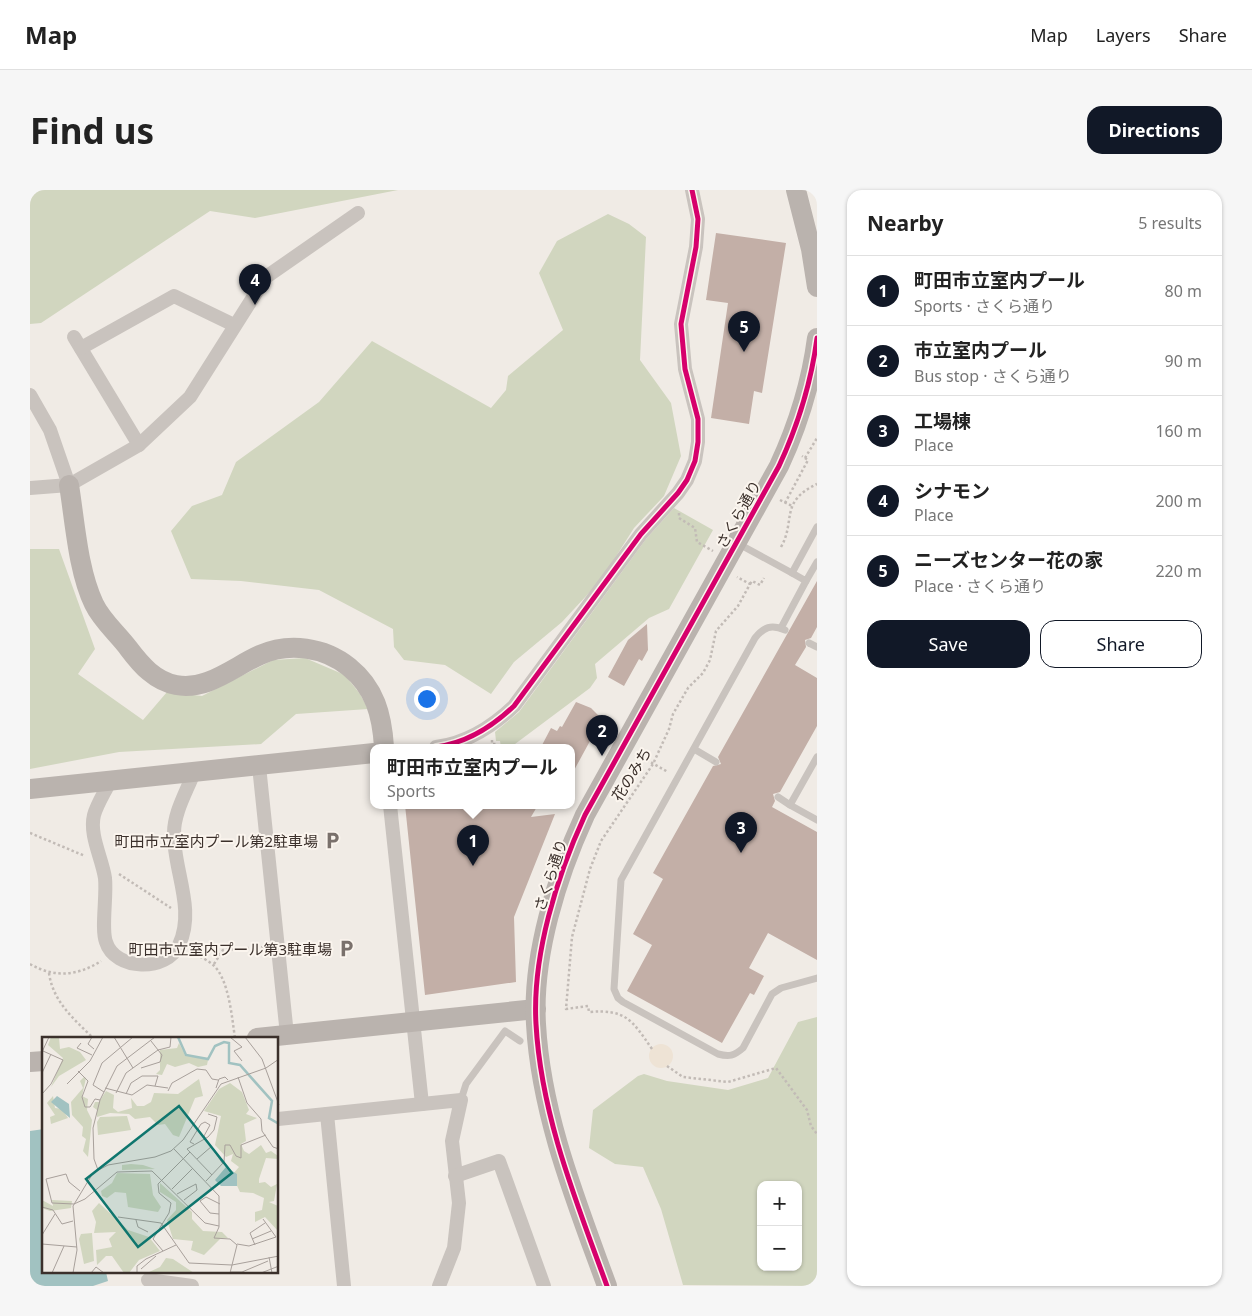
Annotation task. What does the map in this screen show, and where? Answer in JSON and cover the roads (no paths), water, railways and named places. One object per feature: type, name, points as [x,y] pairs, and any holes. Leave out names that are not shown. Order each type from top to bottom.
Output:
[{"type":"street","points":[[451,744],[487,729],[514,706],[641,534],[687,480],[698,442],[698,420],[685,369],[681,324],[696,247],[698,219],[692,190]]},
{"type":"street","points":[[796,190],[811,250],[817,287]]},
{"type":"street","points":[[30,488],[69,486],[139,445],[190,397],[266,277],[358,214]]},
{"type":"street","points":[[139,445],[78,343],[174,296],[234,325]]},
{"type":"street","name":"さくら通り","points":[[607,1286],[551,1122],[539,1055],[536,1009],[544,936],[558,881],[585,815],[780,466],[792,438],[810,381],[817,338]]},
{"type":"street","points":[[30,395],[50,430],[69,486],[85,578],[94,605],[141,664],[152,674],[176,685],[195,685],[212,681],[261,655],[280,649],[302,648],[323,652],[342,662],[358,674],[370,690],[380,713],[384,744]]},
{"type":"street","points":[[30,789],[370,753]]},
{"type":"street","points":[[259,766],[287,1035]]},
{"type":"street","points":[[110,781],[94,815],[93,830],[105,879],[106,943],[113,953],[123,961],[153,966],[171,957],[179,946],[185,926],[184,900],[176,860],[174,831],[177,815],[194,772]]},
{"type":"street","points":[[390,809],[422,1104]]},
{"type":"street","points":[[267,1037],[536,1009]]},
{"type":"street","points":[[279,1119],[461,1100],[452,1141],[459,1203],[454,1248],[439,1286]]},
{"type":"street","points":[[327,1114],[344,1286]]},
{"type":"street","points":[[455,1176],[499,1161],[544,1286]]},
{"type":"street","points":[[148,1279],[192,1286]]},
{"type":"lane","points":[[792,573],[817,527]]},
{"type":"lane","points":[[737,542],[806,581]]},
{"type":"lane","points":[[817,562],[783,629],[768,626],[761,630],[755,638],[620,886],[614,989],[618,998],[718,1054],[727,1056],[736,1054],[742,1048],[772,994],[781,988],[817,978]]},
{"type":"lane","points":[[809,643],[817,648]]},
{"type":"lane","points":[[694,749],[716,762]]},
{"type":"lane","points":[[790,805],[817,757]]},
{"type":"lane","points":[[778,796],[817,820]]},
{"type":"lane","points":[[461,1100],[466,1084],[505,1031],[520,1041]]},
{"type":"water","points":[[42,1129],[42,1274],[106,1274],[108,1281],[93,1286],[30,1286],[30,1131]]},
{"type":"place","name":"シナモン","points":[[255,305]]},
{"type":"place","name":"ニーズセンター花の家","points":[[744,352]]},
{"type":"place","name":"市立室内プール","points":[[602,756]]},
{"type":"place","name":"町田市立室内プール第2駐車場","points":[[332,841]]},
{"type":"place","name":"工場棟","points":[[741,853]]},
{"type":"place","name":"町田市立室内プール","points":[[473,866]]},
{"type":"place","name":"町田市立室内プール第3駐車場","points":[[346,949]]}]
